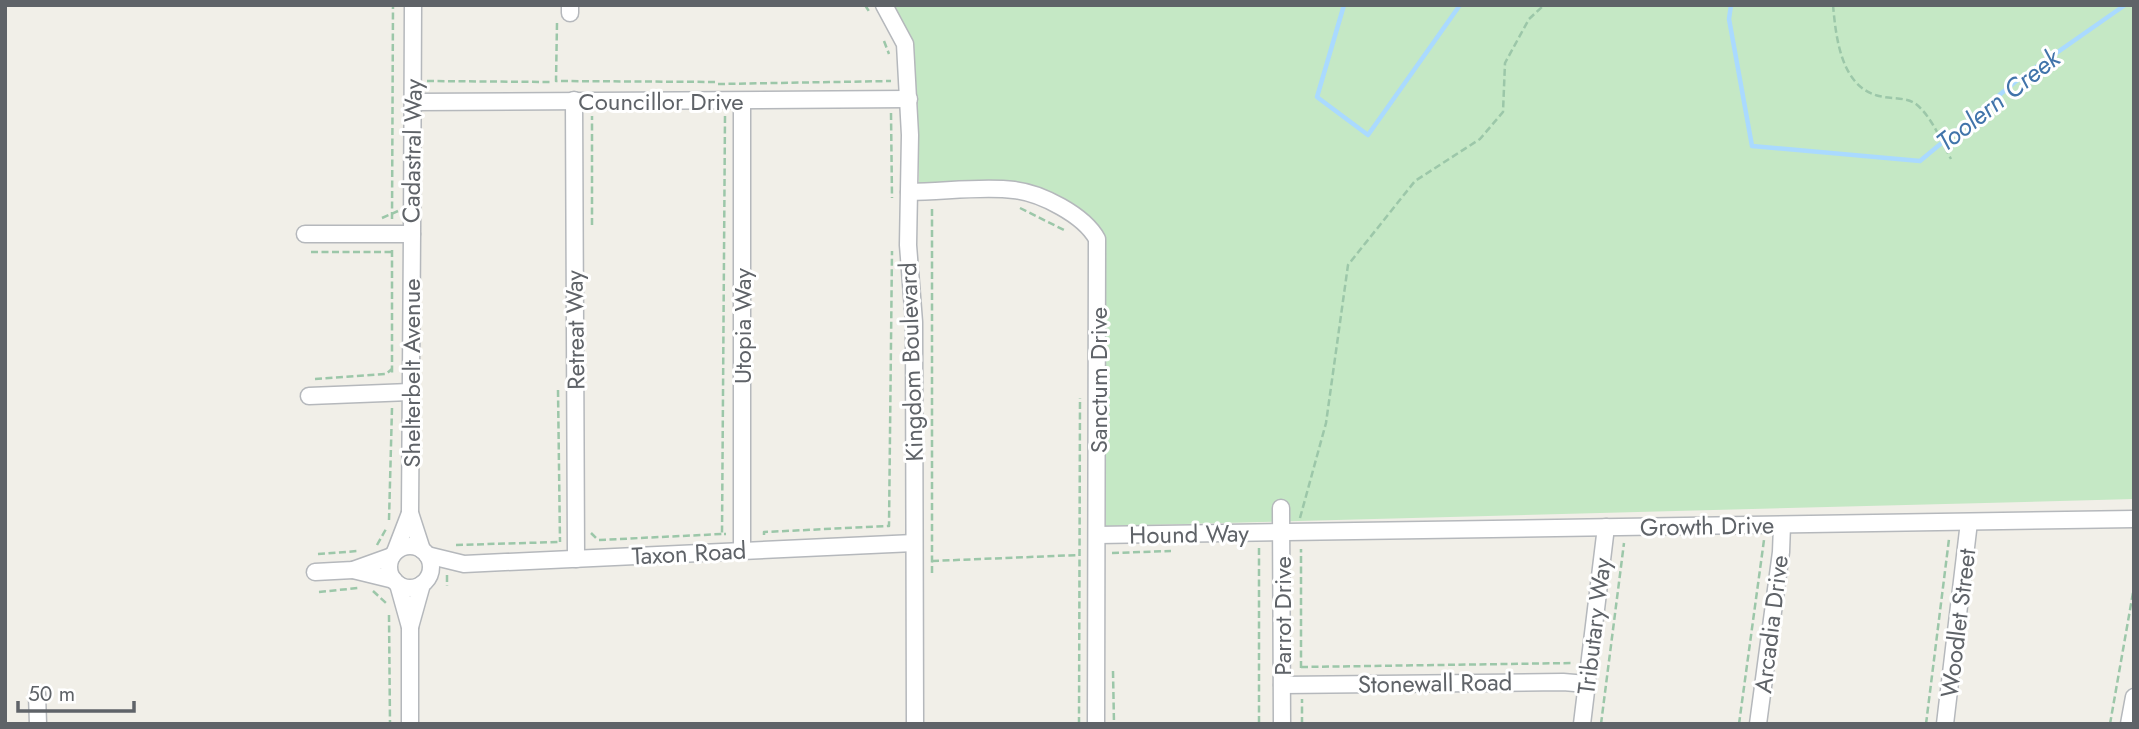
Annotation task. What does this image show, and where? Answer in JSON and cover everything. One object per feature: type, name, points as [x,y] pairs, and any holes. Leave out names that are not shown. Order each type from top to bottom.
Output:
[{"type":"street","name":"Cadastral Way","points":[[305,234],[412,234],[413,5]]},
{"type":"street","name":"Kingdom Boulevard","points":[[877,10],[905,44],[909,99],[908,266],[914,322],[915,724]]},
{"type":"street","name":"Councillor Drive","points":[[414,102],[909,99]]},
{"type":"street","name":"Retreat Way","points":[[574,100],[576,559]]},
{"type":"street","name":"Utopia Way","points":[[742,101],[742,551]]},
{"type":"street","name":"Sanctum Drive","points":[[909,199],[1015,190],[1071,215],[1086,224],[1097,239],[1096,724]]},
{"type":"street","name":"Shelterbelt Avenue","points":[[412,234],[410,513],[425,552]]},
{"type":"street","points":[[309,396],[410,392]]},
{"type":"street","name":"Parrot Drive","points":[[1281,508],[1282,724]]},
{"type":"street","name":"Shelterbelt Avenue","points":[[394,554],[410,513]]},
{"type":"street","name":"Growth Drive","points":[[1281,533],[2134,519]]},
{"type":"street","name":"Woodlet Street","points":[[1945,724],[1969,522]]},
{"type":"street","name":"Arcadia Drive","points":[[1758,724],[1781,552],[1782,524]]},
{"type":"street","name":"Tributary Way","points":[[1582,724],[1606,527]]},
{"type":"street","name":"Hound Way","points":[[1097,535],[1281,533]]},
{"type":"street","name":"Taxon Road","points":[[464,564],[915,543]]},
{"type":"street","points":[[315,572],[353,569],[411,546],[464,564]]},
{"type":"street","points":[[410,724],[410,627],[431,567],[425,552]]},
{"type":"street","points":[[394,554],[389,566],[410,627]]},
{"type":"street","points":[[353,569],[410,587],[464,564]]},
{"type":"street","name":"Stonewall Road","points":[[1282,685],[1587,684]]},
{"type":"street","points":[[37,694],[38,724]]},
{"type":"street","points":[[2129,724],[2134,697]]},
{"type":"path","points":[[370,549],[377,546],[390,518],[393,5]]},
{"type":"path","points":[[865,5],[877,10]]},
{"type":"path","points":[[1301,724],[1300,517],[1326,423],[1348,265],[1415,181],[1480,139],[1503,112],[1505,64],[1529,19],[1544,5]]},
{"type":"path","points":[[1833,5],[1844,63],[1856,86],[1877,96],[1913,102],[1926,114],[1951,159]]},
{"type":"path","points":[[565,12],[556,82],[718,82]]},
{"type":"path","points":[[883,36],[890,62]]},
{"type":"path","points":[[891,70],[892,206],[909,199],[933,206],[944,206]]},
{"type":"path","points":[[932,575],[933,206]]},
{"type":"path","points":[[1010,206],[1074,236]]},
{"type":"path","points":[[372,218],[384,218],[392,211],[412,211]]},
{"type":"path","points":[[1064,230],[1071,215]]},
{"type":"path","points":[[889,526],[892,248]]},
{"type":"path","points":[[312,252],[392,252]]},
{"type":"path","points":[[1079,724],[1080,398]]},
{"type":"path","points":[[756,527],[764,532]]},
{"type":"path","points":[[1926,724],[1949,539]]},
{"type":"path","points":[[1739,724],[1764,540]]},
{"type":"path","points":[[1601,724],[1625,541]]},
{"type":"path","points":[[445,543],[473,546],[558,542]]},
{"type":"path","points":[[1259,548],[1259,724]]},
{"type":"path","points":[[318,554],[365,550]]},
{"type":"path","points":[[932,561],[1079,555]]},
{"type":"path","points":[[2110,724],[2134,587]]},
{"type":"path","points":[[388,604],[390,724]]},
{"type":"path","points":[[1301,667],[1576,663]]},
{"type":"green space","points":[[889,5],[2134,5],[2134,499],[1106,526],[1103,239],[1087,215],[1019,188],[919,189],[919,147],[909,42]]},
{"type":"waterway","name":"Toolern Creek","points":[[1344,5],[1317,97],[1368,135],[1460,5]]},
{"type":"waterway","name":"Toolern Creek","points":[[1731,5],[1729,19],[1752,146],[1920,161],[2015,82],[2125,5]]}]
